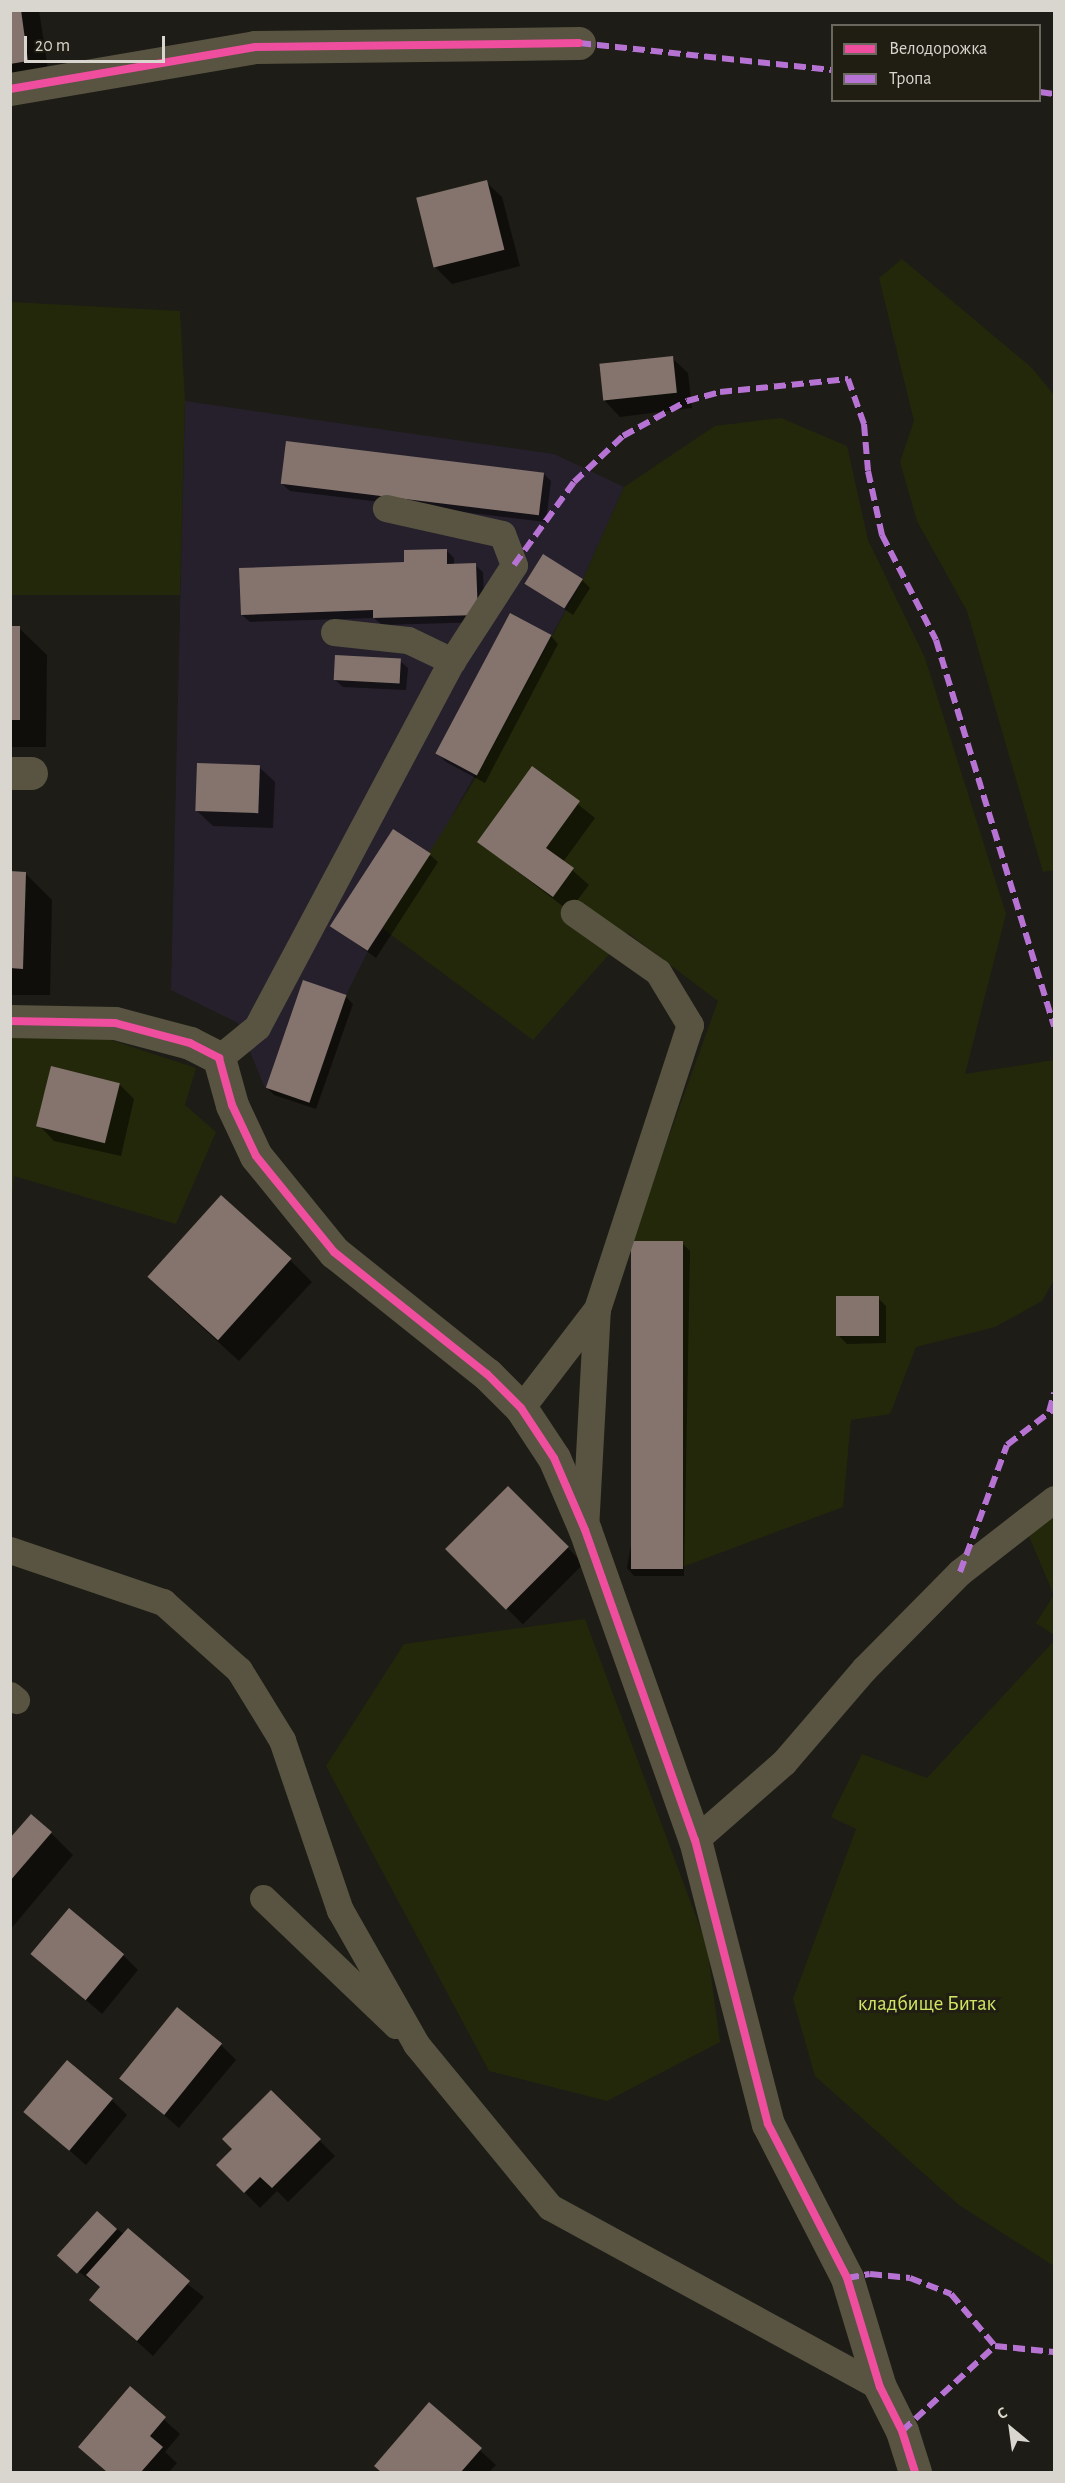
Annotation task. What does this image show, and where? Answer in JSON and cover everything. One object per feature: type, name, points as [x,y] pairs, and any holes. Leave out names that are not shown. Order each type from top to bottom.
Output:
[{"type":"street","points":[[10,89],[255,47],[579,43]]},
{"type":"street","points":[[10,1021],[115,1023],[190,1043],[219,1058],[232,1105],[256,1156],[334,1252],[487,1374],[521,1408],[554,1458],[585,1530],[695,1840],[768,2124],[847,2278],[880,2387],[902,2431],[915,2472]]},
{"type":"lane","points":[[219,1058],[257,1027],[452,661],[514,565],[502,534],[386,508]]},
{"type":"lane","points":[[334,632],[408,640],[452,661]]},
{"type":"lane","points":[[574,913],[658,972],[690,1024],[597,1308],[585,1530]]},
{"type":"lane","points":[[521,1408],[597,1308]]},
{"type":"lane","points":[[695,1840],[784,1762],[864,1669],[960,1572],[1054,1499]]},
{"type":"lane","points":[[13,1552],[163,1602],[239,1670],[282,1740],[340,1910],[416,2044]]},
{"type":"lane","points":[[262,1898],[416,2044],[550,2207],[880,2387]]},
{"type":"shaded area","points":[[185,401],[554,454],[624,487],[583,579],[431,854],[368,951],[346,995],[265,1088],[238,1023],[171,990]]},
{"type":"green space","points":[[902,259],[1032,368],[1054,395],[1054,870],[1043,872],[967,611],[917,521],[900,462],[914,421],[879,278]]},
{"type":"green space","points":[[10,302],[180,311],[185,401],[180,595],[11,595]]},
{"type":"green space","points":[[781,418],[847,446],[868,540],[925,658],[1006,914],[965,1074],[1054,1060],[1054,1280],[1042,1301],[995,1327],[916,1347],[890,1414],[851,1420],[843,1507],[677,1569],[683,1242],[631,1241],[718,1001],[628,933],[533,1040],[382,928],[477,776],[583,579],[624,487],[715,426]]},
{"type":"green space","points":[[11,1037],[102,1037],[196,1068],[185,1105],[216,1132],[176,1224],[14,1176],[11,1205]]},
{"type":"green space","points":[[1054,1515],[1054,1595],[1028,1534]]},
{"type":"green space","points":[[1054,1595],[1054,1635],[1036,1623]]},
{"type":"green space","points":[[585,1619],[707,1946],[720,2042],[607,2101],[489,2071],[326,1766],[404,1644]]},
{"type":"green space","name":"кладбище Битак","points":[[1054,1641],[1054,2266],[959,2205],[815,2076],[793,1999],[856,1829],[831,1817],[862,1754],[927,1778]]},
{"type":"building","points":[[10,10],[21,10],[28,61],[10,64]]},
{"type":"building","points":[[487,180],[504,250],[434,268],[416,198]]},
{"type":"building","points":[[673,356],[677,393],[603,401],[599,364]]},
{"type":"building","points":[[286,441],[544,473],[539,515],[281,484]]},
{"type":"building","points":[[447,549],[447,564],[476,563],[478,615],[373,618],[373,610],[241,615],[239,568],[404,562],[404,550]]},
{"type":"building","points":[[543,554],[583,579],[564,609],[524,584]]},
{"type":"building","points":[[510,613],[551,635],[477,775],[435,753]]},
{"type":"building","points":[[10,626],[20,626],[20,720],[10,720]]},
{"type":"building","points":[[335,655],[401,658],[400,683],[334,680]]},
{"type":"building","points":[[197,763],[260,765],[258,813],[195,811]]},
{"type":"building","points":[[532,766],[580,801],[546,848],[574,868],[553,897],[477,842]]},
{"type":"building","points":[[393,829],[431,854],[368,951],[330,926]]},
{"type":"building","points":[[10,871],[26,872],[23,969],[10,968]]},
{"type":"building","points":[[303,980],[346,995],[309,1103],[266,1088]]},
{"type":"building","points":[[51,1066],[120,1083],[105,1143],[36,1126]]},
{"type":"building","points":[[221,1195],[292,1259],[218,1340],[147,1277]]},
{"type":"building","points":[[631,1241],[683,1241],[683,1569],[631,1569]]},
{"type":"building","points":[[836,1296],[879,1296],[879,1336],[836,1336]]},
{"type":"building","points":[[508,1486],[569,1547],[506,1610],[445,1549]]},
{"type":"building","points":[[31,1814],[52,1832],[10,1881],[10,1838]]},
{"type":"building","points":[[69,1908],[124,1954],[86,2000],[30,1954]]},
{"type":"building","points":[[177,2007],[222,2044],[164,2115],[119,2078]]},
{"type":"building","points":[[67,2060],[113,2099],[69,2151],[23,2112]]},
{"type":"building","points":[[271,2090],[321,2139],[272,2188],[260,2177],[244,2193],[216,2165],[232,2149],[222,2139]]},
{"type":"building","points":[[97,2211],[117,2229],[77,2274],[57,2256]]},
{"type":"building","points":[[128,2228],[190,2281],[137,2341],[89,2300],[100,2287],[86,2275]]},
{"type":"building","points":[[130,2386],[166,2417],[150,2436],[163,2447],[141,2472],[107,2472],[78,2447]]},
{"type":"building","points":[[429,2402],[482,2448],[461,2472],[381,2472],[374,2466]]},
{"type":"marked path","points":[[579,43],[831,70]]},
{"type":"marked path","points":[[1041,92],[1054,94]]},
{"type":"marked path","points":[[514,565],[574,482],[623,436],[687,401],[720,392],[848,379],[864,424],[868,471],[882,535],[936,640],[1054,1026]]},
{"type":"marked path","points":[[1049,1412],[1054,1393]]},
{"type":"marked path","points":[[960,1572],[1007,1445],[1054,1409]]},
{"type":"marked path","points":[[847,2278],[870,2274],[910,2278],[951,2294],[995,2346]]},
{"type":"marked path","points":[[902,2431],[995,2346],[1054,2352]]},
{"type":"cycle path","points":[[10,89],[255,47],[579,43]]},
{"type":"cycle path","points":[[10,1021],[115,1023],[190,1043],[219,1058],[232,1105],[256,1156],[334,1252],[487,1374],[521,1408],[554,1458],[585,1530],[695,1840],[768,2124],[847,2278],[880,2387],[902,2431],[915,2472]]}]
